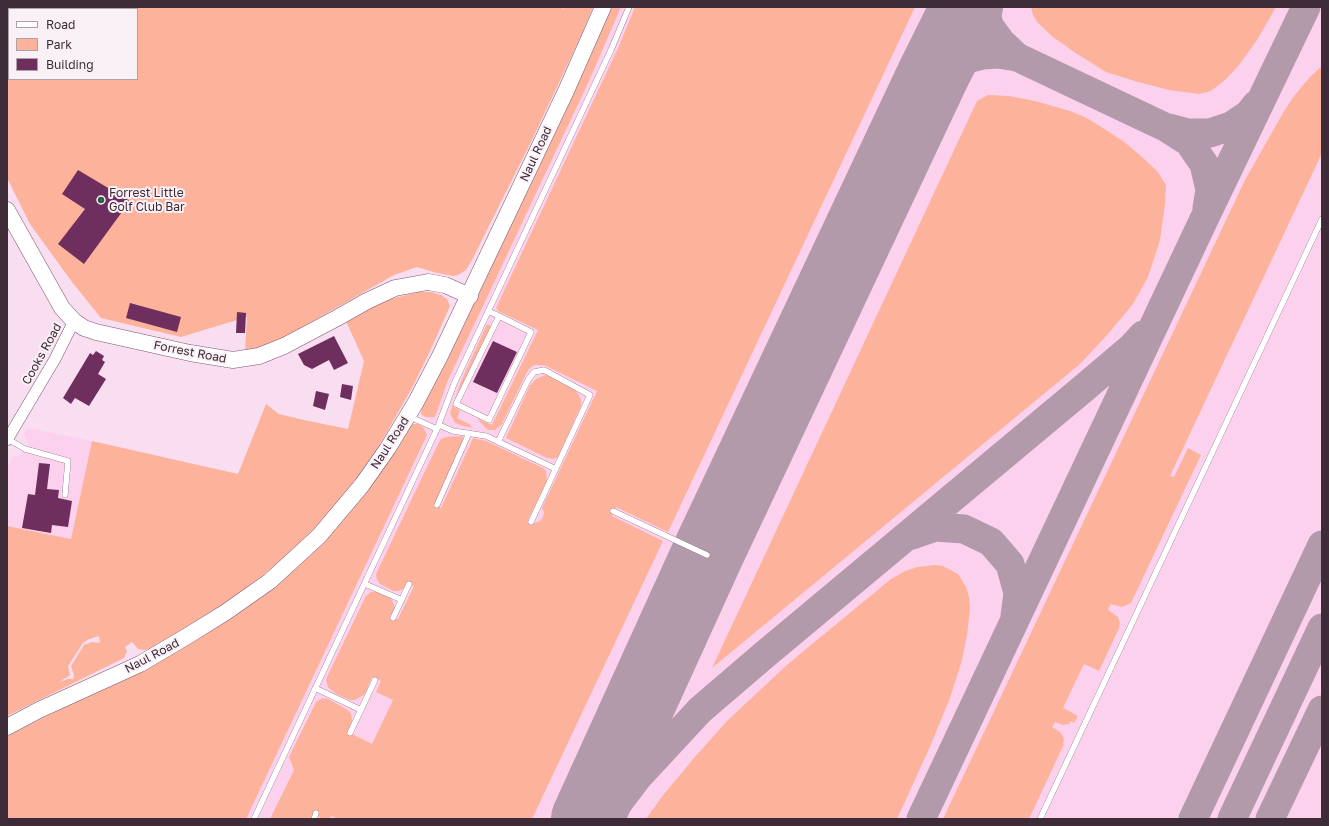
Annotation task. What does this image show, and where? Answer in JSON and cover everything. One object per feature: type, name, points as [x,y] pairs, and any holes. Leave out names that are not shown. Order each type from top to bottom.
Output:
[{"type":"street","name":"Naul Road","points":[[7,727],[39,710],[140,664],[189,636],[270,581],[319,536],[362,485],[388,448],[408,415],[440,356],[470,296],[566,92],[603,7]]},
{"type":"street","name":"Forrest Road","points":[[7,210],[62,308],[74,321],[84,328],[96,332],[190,353],[233,360],[259,356],[284,346],[394,288],[428,282],[445,285],[470,296]]},
{"type":"street","name":"Cooks Road","points":[[7,439],[55,359],[74,321]]},
{"type":"lane","points":[[254,819],[438,427],[454,384],[611,50],[629,7]]},
{"type":"lane","points":[[1040,819],[1322,219]]},
{"type":"lane","points":[[488,311],[499,316],[531,332],[489,420],[456,404],[499,316]]},
{"type":"lane","points":[[498,442],[528,380],[534,372],[544,370],[590,395],[531,522]]},
{"type":"lane","points":[[408,415],[438,427],[486,436],[556,469]]},
{"type":"lane","points":[[436,505],[470,433]]},
{"type":"lane","points":[[7,439],[25,449],[68,461],[65,495]]},
{"type":"lane","points":[[613,511],[707,556]]},
{"type":"lane","points":[[365,584],[402,600]]},
{"type":"lane","points":[[393,618],[409,584]]},
{"type":"lane","points":[[350,733],[376,680]]},
{"type":"lane","points":[[315,688],[361,710]]},
{"type":"shaded area","points":[[617,7],[1322,7],[1322,819],[233,819],[391,484],[445,377]]},
{"type":"shaded area","points":[[27,428],[92,441],[71,539],[7,526],[7,469],[13,457],[21,455],[28,445],[24,434]]},
{"type":"green space","points":[[7,7],[561,7],[563,9],[565,7],[593,7],[582,34],[531,142],[472,260],[466,270],[458,275],[453,276],[437,273],[417,267],[394,275],[285,337],[258,351],[245,353],[247,317],[181,337],[101,318],[72,282],[30,224],[7,178]]},
{"type":"green space","points":[[607,7],[621,7],[589,81],[448,380],[435,417],[425,417],[421,414],[423,400]]},
{"type":"green space","points":[[635,7],[915,7],[668,532],[616,507],[612,516],[663,541],[532,819],[335,819],[336,818],[331,816],[330,819],[323,819],[313,814],[310,819],[270,819],[294,770],[289,757],[316,702],[323,698],[328,699],[348,710],[351,714],[352,721],[348,732],[372,744],[393,700],[376,692],[381,681],[372,677],[365,694],[355,700],[350,700],[336,694],[328,687],[326,679],[366,596],[371,592],[377,592],[390,597],[395,608],[391,617],[398,619],[414,586],[408,583],[403,589],[394,591],[380,584],[377,580],[376,574],[441,439],[446,437],[462,436],[464,443],[436,506],[441,508],[473,438],[486,441],[543,468],[546,471],[547,481],[528,520],[535,523],[540,521],[543,517],[544,512],[542,508],[597,391],[546,366],[534,365],[526,374],[502,424],[495,430],[488,430],[478,419],[492,425],[538,330],[498,311],[496,308],[619,46]]},
{"type":"green space","points":[[1031,7],[1276,7],[1257,40],[1239,65],[1225,80],[1211,91],[1199,94],[1169,90],[1106,72],[1053,37],[1038,23],[1033,15]]},
{"type":"green space","points":[[1322,66],[1322,153],[1170,476],[1174,477],[1188,448],[1201,455],[1131,603],[1122,607],[1111,604],[1108,610],[1118,617],[1120,626],[1099,671],[1084,664],[1063,708],[1078,716],[1074,723],[1071,721],[1069,724],[1063,725],[1055,722],[1052,727],[1063,736],[1064,744],[1029,819],[943,819],[1245,180],[1294,96],[1310,77]]},
{"type":"green space","points":[[988,95],[1009,96],[1035,101],[1070,111],[1087,118],[1123,141],[1157,171],[1166,185],[1165,204],[1160,240],[1148,277],[1133,304],[1080,364],[712,668],[977,101]]},
{"type":"green space","points":[[418,292],[431,292],[441,295],[447,299],[450,306],[413,386],[371,460],[332,510],[292,551],[263,575],[213,612],[149,649],[138,649],[132,642],[125,647],[127,651],[124,658],[7,716],[7,526],[71,539],[92,441],[238,474],[266,404],[279,414],[348,429],[364,361],[345,319],[391,299]],"holes":[[[99,636],[100,643],[92,642],[84,645],[71,666],[74,675],[73,679],[67,679],[58,683],[70,675],[68,666],[83,643],[89,639]]]},
{"type":"green space","points":[[487,324],[491,326],[453,407],[460,410],[457,418],[469,424],[473,428],[455,423],[450,413],[462,379]]},
{"type":"green space","points":[[545,375],[551,376],[574,388],[581,399],[581,406],[558,457],[553,459],[547,458],[506,438],[530,385],[536,379]]},
{"type":"green space","points":[[412,424],[418,424],[423,427],[427,435],[246,819],[7,819],[7,736],[102,688],[262,594]]},
{"type":"green space","points":[[934,565],[943,566],[958,574],[966,587],[970,609],[967,635],[962,660],[950,698],[929,749],[897,819],[646,819],[664,794],[728,720],[788,664],[891,579],[905,571],[918,567]]},
{"type":"building","points":[[78,170],[130,201],[84,264],[58,244],[85,209],[62,194]]},
{"type":"building","points":[[130,303],[181,317],[177,332],[126,318]]},
{"type":"building","points":[[237,312],[246,313],[245,333],[236,333]]},
{"type":"building","points":[[334,336],[348,363],[334,370],[329,360],[312,369],[304,365],[298,354]]},
{"type":"building","points":[[493,341],[517,352],[497,393],[473,382]]},
{"type":"building","points":[[96,351],[104,356],[102,360],[105,362],[98,374],[106,379],[89,406],[75,398],[71,404],[63,398],[90,353],[93,355]]},
{"type":"building","points":[[342,384],[353,386],[351,400],[340,397]]},
{"type":"building","points":[[316,391],[329,394],[325,410],[313,406]]},
{"type":"building","points":[[39,463],[50,464],[47,489],[59,490],[58,498],[72,501],[68,527],[52,525],[51,533],[22,528],[28,494],[35,495]]},
{"type":"taxiway","points":[[983,7],[990,27],[1001,42],[1017,57],[1167,128],[1189,142],[1204,164],[1210,190],[1207,208]]},
{"type":"taxiway","points":[[921,819],[1206,215],[1306,7]]},
{"type":"taxiway","points":[[933,75],[967,59],[983,55],[998,54],[1017,57]]},
{"type":"taxiway","points":[[1169,128],[1188,133],[1210,133],[1231,126],[1249,114],[1256,105]]},
{"type":"taxiway","points":[[606,819],[637,778],[700,710],[1084,388],[1131,348],[1143,335]]},
{"type":"taxiway","points":[[912,535],[935,527],[964,529],[991,542],[1010,564],[1018,593],[1015,616]]},
{"type":"taxiway","points":[[1193,819],[1322,545]]},
{"type":"taxiway","points":[[1232,819],[1322,628]]},
{"type":"taxiway","points":[[1270,819],[1322,710]]},
{"type":"runway","points":[[587,819],[707,555],[933,75],[967,7]]},
{"type":"place","name":"Forrest Little Golf Club Bar","points":[[101,200]]}]
